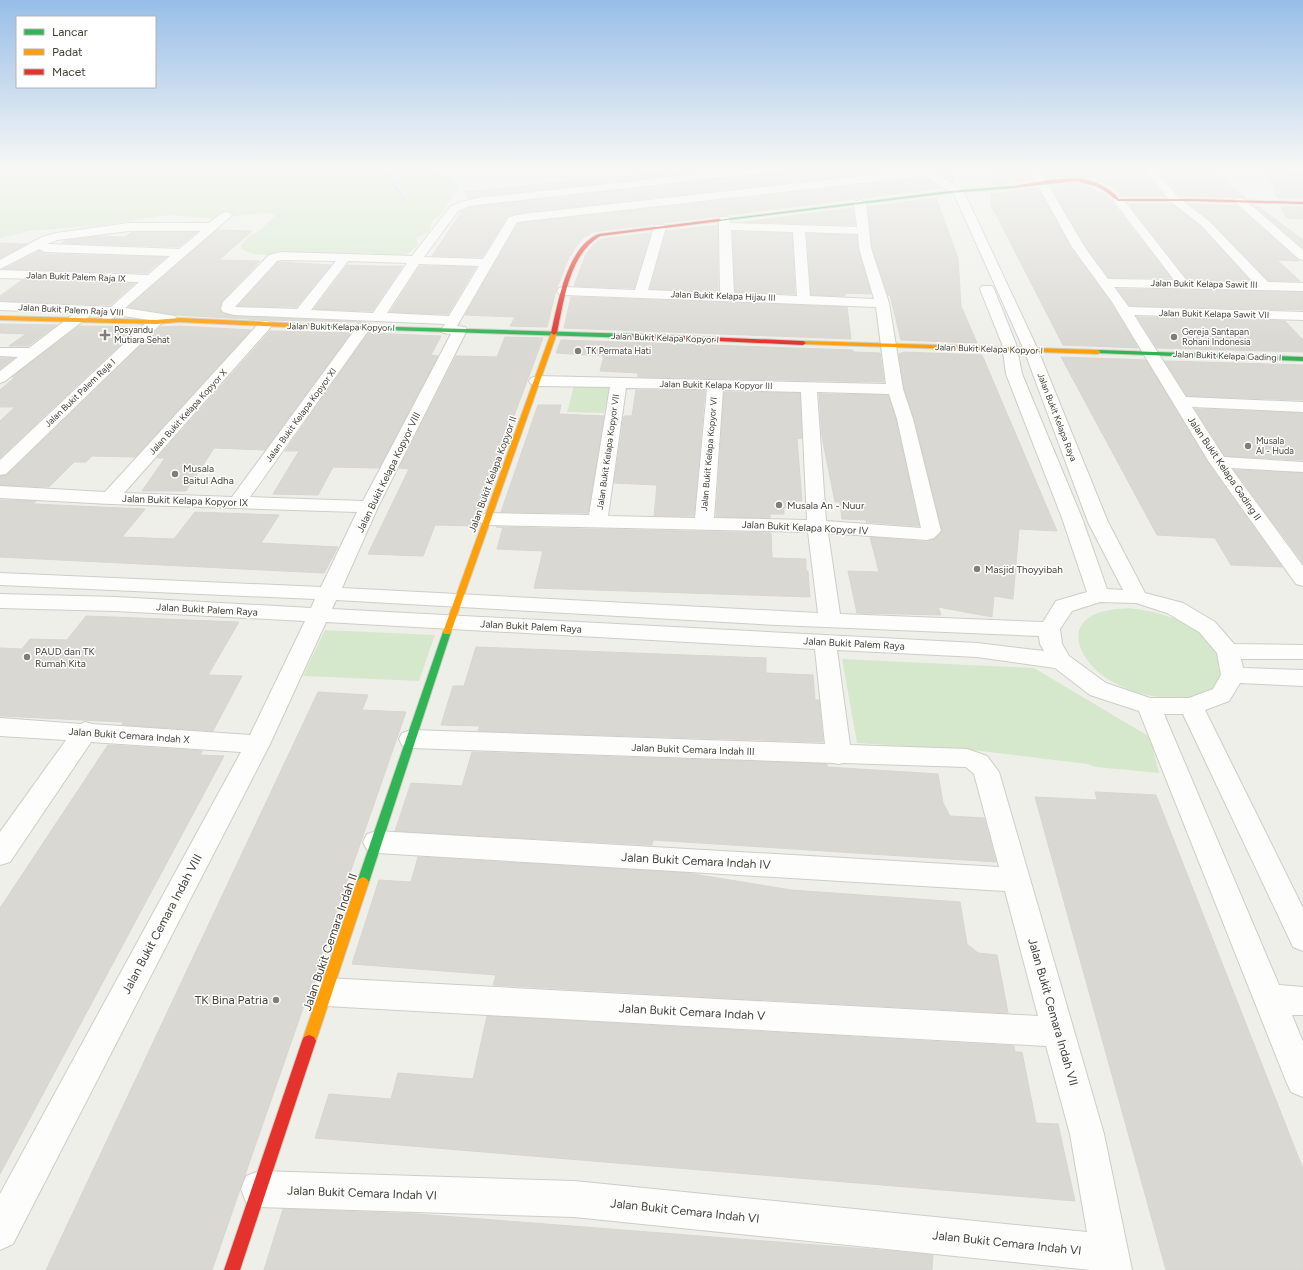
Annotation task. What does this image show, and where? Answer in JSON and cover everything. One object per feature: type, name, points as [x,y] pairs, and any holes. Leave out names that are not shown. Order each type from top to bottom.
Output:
[{"type":"street","points":[[0,265],[46,240],[56,237],[127,227]]},
{"type":"street","points":[[151,227],[212,228]]},
{"type":"street","points":[[378,316],[416,259],[440,227]]},
{"type":"street","name":"Jalan Bukit Kelapa Kopyor VIII","points":[[323,604],[454,326],[508,227]]},
{"type":"street","name":"Jalan Bukit Kelapa Kopyor II","points":[[451,622],[554,333],[564,292],[578,257],[588,241],[599,235],[658,227]]},
{"type":"street","points":[[641,293],[660,227]]},
{"type":"street","points":[[725,227],[727,297]]},
{"type":"street","points":[[778,227],[863,231]]},
{"type":"street","name":"Jalan Bukit Kelapa Kopyor IV","points":[[488,519],[817,526],[917,535],[927,534],[931,531],[905,419],[895,390],[890,346],[882,303],[865,248],[863,227]]},
{"type":"street","name":"Jalan Bukit Kelapa Raya","points":[[968,227],[978,254],[1031,350],[1098,522],[1137,597]]},
{"type":"street","name":"Jalan Bukit Kelapa Gading II","points":[[1067,227],[1078,247],[1124,311],[1218,462],[1303,580]]},
{"type":"street","points":[[1139,227],[1183,284]]},
{"type":"street","points":[[1209,227],[1264,286]]},
{"type":"street","points":[[1270,227],[1303,256]]},
{"type":"street","points":[[102,320],[115,311],[212,228]]},
{"type":"street","points":[[799,229],[804,300]]},
{"type":"street","points":[[30,248],[183,253]]},
{"type":"street","points":[[454,326],[378,316],[234,311],[228,309],[228,306],[273,258],[280,256],[416,259],[488,263]]},
{"type":"street","points":[[301,313],[345,257]]},
{"type":"street","name":"Jalan Bukit Palem Raja IX","points":[[0,274],[153,279]]},
{"type":"street","points":[[984,280],[1009,344],[1014,374],[1072,518],[1099,595]]},
{"type":"street","name":"Jalan Bukit Kelapa Sawit III","points":[[1105,283],[1303,287]]},
{"type":"street","name":"Jalan Bukit Kelapa Hijau III","points":[[564,292],[641,293],[882,303]]},
{"type":"street","name":"Jalan Bukit Palem Raja VIII","points":[[0,306],[115,311],[158,319]]},
{"type":"street","points":[[0,378],[90,309]]},
{"type":"street","name":"Jalan Bukit Kelapa Sawit VII","points":[[1124,311],[1303,316]]},
{"type":"street","name":"Jalan Bukit Palem Raja VIII","points":[[0,318],[179,320]]},
{"type":"street","name":"Jalan Bukit Palem Raja I","points":[[0,470],[158,319]]},
{"type":"street","name":"Jalan Bukit Kelapa Kopyor I","points":[[179,320],[265,325],[364,327],[454,326],[554,333],[1151,354]]},
{"type":"street","name":"Jalan Bukit Kelapa Kopyor X","points":[[110,498],[265,325]]},
{"type":"street","name":"Jalan Bukit Kelapa Kopyor XI","points":[[238,502],[364,327]]},
{"type":"street","points":[[0,352],[32,353]]},
{"type":"street","name":"Jalan Bukit Kelapa Gading I","points":[[1151,354],[1303,359]]},
{"type":"street","name":"Jalan Bukit Kelapa Kopyor III","points":[[537,381],[895,390]]},
{"type":"street","name":"Jalan Bukit Kelapa Kopyor VII","points":[[598,521],[619,383]]},
{"type":"street","name":"Jalan Bukit Kelapa Kopyor VI","points":[[704,523],[715,385]]},
{"type":"street","points":[[809,387],[817,526],[839,755]]},
{"type":"street","points":[[1180,402],[1303,407]]},
{"type":"street","points":[[1218,462],[1303,467]]},
{"type":"street","name":"Jalan Bukit Kelapa Kopyor IX","points":[[0,492],[110,498],[369,506]]},
{"type":"street","name":"Jalan Bukit Palem Raya","points":[[0,579],[323,604],[451,622],[650,632],[1049,629]]},
{"type":"street","points":[[1099,595],[1137,597],[1175,608],[1207,627],[1228,651],[1233,675],[1221,695],[1191,706],[1149,706],[1098,689],[1061,661],[1051,644],[1049,629],[1064,606],[1099,595]]},
{"type":"street","name":"Jalan Bukit Palem Raya","points":[[0,601],[116,604],[323,604],[459,600],[655,611],[828,631],[1061,661]]},
{"type":"street","name":"Jalan Bukit Cemara Indah VIII","points":[[0,1231],[258,744],[323,604]]},
{"type":"street","points":[[650,632],[655,611]]},
{"type":"street","name":"Jalan Bukit Cemara Indah II","points":[[232,1270],[451,622]]},
{"type":"street","points":[[1228,651],[1303,652]]},
{"type":"street","points":[[1233,675],[1303,678]]},
{"type":"street","points":[[1149,706],[1303,1081]]},
{"type":"street","points":[[1191,706],[1303,938]]},
{"type":"street","name":"Jalan Bukit Cemara Indah X","points":[[0,727],[85,731],[258,744]]},
{"type":"street","points":[[0,854],[85,731]]},
{"type":"street","name":"Jalan Bukit Cemara Indah III","points":[[411,739],[959,758],[975,760]]},
{"type":"street","name":"Jalan Bukit Cemara Indah VII","points":[[975,760],[986,772],[1087,1134],[1111,1262]]},
{"type":"street","name":"Jalan Bukit Cemara Indah IV","points":[[377,842],[1016,880]]},
{"type":"street","name":"Jalan Bukit Cemara Indah V","points":[[326,992],[1058,1032]]},
{"type":"street","points":[[1270,999],[1303,1001]]},
{"type":"street","name":"Jalan Bukit Cemara Indah VI","points":[[259,1189],[574,1199],[1111,1262]]},
{"type":"green space","points":[[0,227],[76,227],[29,231],[0,238]]},
{"type":"green space","points":[[263,227],[430,227],[429,232],[416,238],[418,245],[409,253],[400,257],[383,257],[371,253],[341,255],[268,255],[253,254],[242,249],[241,246],[247,238]]},
{"type":"green space","points":[[574,386],[610,387],[604,413],[567,412]]},
{"type":"green space","points":[[1129,608],[1165,615],[1191,625],[1202,632],[1211,640],[1217,649],[1225,669],[1217,686],[1205,694],[1196,696],[1184,698],[1163,698],[1131,691],[1112,682],[1097,671],[1090,664],[1081,649],[1079,633],[1082,625],[1088,618],[1097,613],[1108,610]]},
{"type":"green space","points":[[325,630],[435,635],[419,681],[303,676]]},
{"type":"green space","points":[[842,659],[1034,668],[1150,737],[1159,773],[1096,767],[1087,764],[981,751],[857,743]]},
{"type":"building","points":[[451,227],[501,227],[482,257],[432,256]]},
{"type":"building","points":[[516,227],[631,227],[593,232],[583,238],[568,260],[556,290],[547,327],[510,326],[515,317],[465,315]]},
{"type":"building","points":[[698,227],[718,227],[718,291],[650,289],[666,231]]},
{"type":"building","points":[[870,227],[947,227],[958,258],[961,306],[977,343],[901,340],[890,295],[888,295],[872,248]]},
{"type":"building","points":[[1002,227],[1060,227],[1071,248],[1111,303],[1138,348],[1063,345]]},
{"type":"building","points":[[1075,227],[1131,227],[1171,278],[1109,278],[1085,245]]},
{"type":"building","points":[[1147,227],[1201,227],[1250,280],[1188,280]]},
{"type":"building","points":[[1217,227],[1261,227],[1299,261],[1277,260],[1300,281],[1269,281]]},
{"type":"building","points":[[1279,227],[1286,227],[1303,240],[1303,248]]},
{"type":"building","points":[[217,230],[252,231],[219,260],[260,261],[222,301],[220,309],[223,313],[234,316],[362,322],[265,320],[176,315],[128,307]]},
{"type":"building","points":[[132,232],[197,232],[178,247],[62,243],[66,240],[97,236],[125,237]]},
{"type":"building","points":[[733,232],[792,233],[795,294],[735,292]]},
{"type":"building","points":[[651,233],[634,288],[574,286],[586,254],[593,245],[601,239]]},
{"type":"building","points":[[807,234],[857,235],[858,248],[871,294],[845,293],[845,296],[811,295]]},
{"type":"building","points":[[0,243],[27,244],[0,258]]},
{"type":"building","points":[[39,251],[45,254],[166,257],[147,273],[4,269]]},
{"type":"building","points":[[278,262],[331,265],[296,307],[238,306]]},
{"type":"building","points":[[347,265],[403,266],[372,311],[314,309]]},
{"type":"building","points":[[419,267],[476,267],[448,314],[390,312]]},
{"type":"building","points":[[22,280],[135,283],[110,305],[0,301],[0,296]]},
{"type":"building","points":[[1117,289],[1303,292],[1303,310],[1130,306]]},
{"type":"building","points":[[571,297],[847,307],[851,339],[564,328]]},
{"type":"building","points":[[1137,317],[1285,321],[1303,340],[1303,352],[1157,348]]},
{"type":"building","points":[[0,324],[57,325],[28,346],[9,346],[26,334],[0,333]]},
{"type":"building","points":[[79,326],[139,327],[0,458],[0,421],[15,407],[0,407],[0,390],[15,377],[12,377]]},
{"type":"building","points":[[179,326],[251,330],[135,457],[92,456],[86,462],[74,462],[49,487],[0,485],[0,476],[7,475],[160,327]]},
{"type":"building","points":[[270,331],[351,333],[265,450],[214,448],[186,491],[142,491],[165,458],[157,458]]},
{"type":"building","points":[[368,333],[441,336],[431,355],[438,356],[379,468],[333,467],[318,495],[273,494],[299,451],[285,451]]},
{"type":"building","points":[[505,337],[543,338],[473,526],[435,525],[423,556],[368,554],[409,469],[399,468],[456,356],[497,357]]},
{"type":"building","points":[[561,340],[853,350],[853,352],[880,353],[884,382],[638,377],[638,373],[600,371],[604,356],[556,353]]},
{"type":"building","points":[[904,352],[982,355],[1057,531],[1019,529],[1013,599],[994,596],[992,617],[938,607],[941,615],[857,613],[848,571],[879,572],[870,537],[927,542],[935,539],[942,531],[914,419],[904,389],[899,354]]},
{"type":"building","points":[[1061,357],[1146,360],[1208,463],[1282,567],[1231,565],[1215,538],[1157,535]]},
{"type":"building","points":[[0,358],[14,358],[0,369]]},
{"type":"building","points":[[1165,361],[1303,365],[1303,400],[1187,396]]},
{"type":"building","points":[[636,390],[705,390],[694,516],[654,516],[657,485],[614,483],[624,416],[632,416]]},
{"type":"building","points":[[724,392],[800,393],[802,438],[797,439],[802,501],[794,501],[795,508],[784,508],[784,514],[770,514],[770,518],[716,517]]},
{"type":"building","points":[[819,394],[888,395],[896,419],[919,526],[842,519],[840,502],[835,502],[822,437]]},
{"type":"building","points":[[538,405],[561,405],[559,414],[604,416],[588,513],[501,512]]},
{"type":"building","points":[[1195,409],[1303,413],[1303,460],[1225,456]]},
{"type":"building","points":[[1234,470],[1303,473],[1303,563]]},
{"type":"building","points":[[0,500],[36,501],[33,504],[145,509],[122,537],[174,539],[195,512],[279,515],[261,543],[338,547],[324,573],[0,557]]},
{"type":"building","points":[[503,527],[771,533],[772,558],[806,559],[806,571],[808,571],[810,597],[534,588],[543,551],[497,549]]},
{"type":"building","points":[[86,616],[239,622],[208,675],[242,676],[213,731],[122,725],[123,722],[0,716],[0,648],[22,649],[30,639],[67,640]]},
{"type":"building","points":[[476,647],[766,658],[766,673],[813,675],[815,700],[819,700],[823,742],[478,731],[480,726],[441,725],[453,686],[464,686]]},
{"type":"building","points":[[318,692],[368,695],[362,710],[406,712],[212,1270],[46,1270]]},
{"type":"building","points":[[108,745],[202,751],[200,755],[224,756],[0,1174],[0,908]]},
{"type":"building","points":[[472,752],[827,764],[827,767],[938,774],[943,803],[950,816],[984,818],[996,862],[653,840],[652,845],[395,831],[411,783],[462,786]]},
{"type":"building","points":[[1095,792],[1156,795],[1303,1169],[1303,1270],[1166,1270],[1035,797],[1097,800]]},
{"type":"building","points":[[418,857],[687,873],[791,890],[960,902],[967,944],[978,953],[997,955],[1008,1013],[493,985],[496,975],[352,964],[379,880],[411,882]]},
{"type":"building","points":[[487,1016],[1014,1046],[1015,1052],[1022,1052],[1036,1123],[1058,1124],[1075,1201],[315,1138],[329,1094],[391,1099],[398,1073],[473,1079]]},
{"type":"building","points":[[283,1209],[417,1214],[933,1255],[932,1270],[264,1270]]},
{"type":"traffic: fast","points":[[328,327],[634,336]]},
{"type":"traffic: fast","points":[[1098,352],[1303,359]]},
{"type":"traffic: fast","points":[[363,882],[447,632]]},
{"type":"traffic: slow","points":[[0,318],[156,322],[179,320],[328,327]]},
{"type":"traffic: slow","points":[[447,632],[554,333]]},
{"type":"traffic: slow","points":[[803,343],[1098,352]]},
{"type":"traffic: slow","points":[[309,1041],[363,882]]},
{"type":"traffic: jam","points":[[554,333],[568,278],[574,263],[589,241],[599,235],[661,227]]},
{"type":"traffic: jam","points":[[634,336],[803,343]]},
{"type":"traffic: jam","points":[[232,1270],[309,1041]]},
{"type":"place","name":"Posyandu Mutiara Sehat","points":[[105,335]]},
{"type":"place","name":"Gereja Santapan Rohani Indonesia","points":[[1174,337]]},
{"type":"place","name":"TK Permata Hati","points":[[578,351]]},
{"type":"place","name":"Musala Al - Huda","points":[[1248,446]]},
{"type":"place","name":"Musala Baitul Adha","points":[[175,474]]},
{"type":"place","name":"Musala An - Nuur","points":[[779,505]]},
{"type":"place","name":"Masjid Thoyyibah","points":[[977,569]]},
{"type":"place","name":"PAUD dan TK Rumah Kita","points":[[27,657]]},
{"type":"place","name":"TK Bina Patria","points":[[276,1000]]}]
